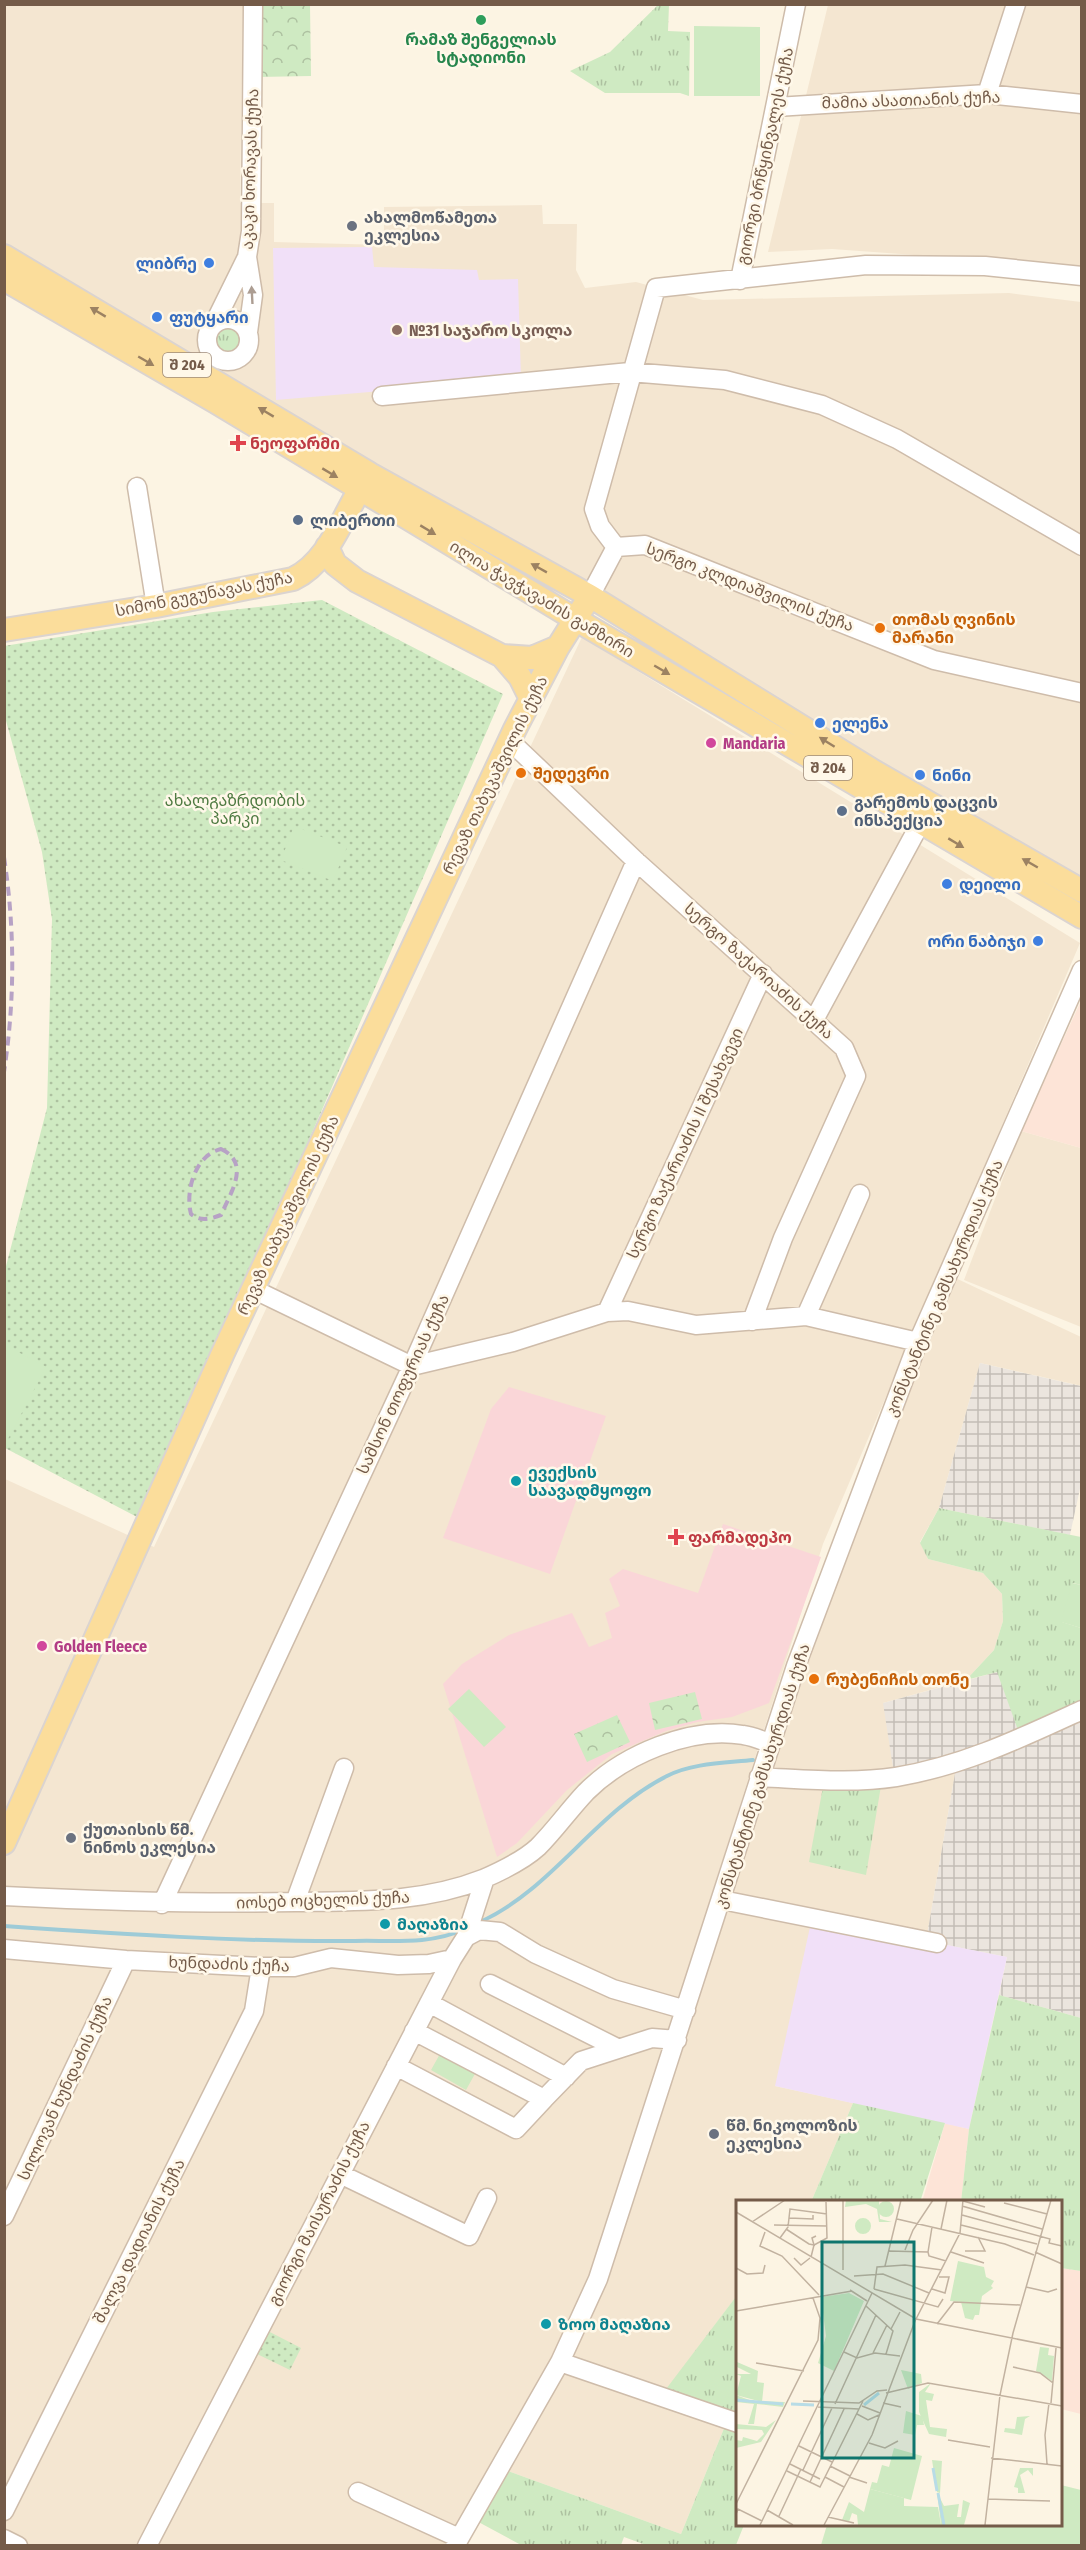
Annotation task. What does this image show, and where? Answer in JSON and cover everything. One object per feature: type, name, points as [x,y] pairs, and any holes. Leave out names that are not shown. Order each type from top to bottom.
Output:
[{"type":"main road","name":"ილია ჭავჭავაძის გამზირი","points":[[4,256],[179,370],[365,482],[590,597],[875,772],[1082,891]]},
{"type":"main road","name":"ილია ჭავჭავაძის გამზირი","points":[[4,279],[179,370]]},
{"type":"main road","name":"ილია ჭავჭავაძის გამზირი","points":[[365,482],[398,512],[575,619],[1082,917]]},
{"type":"main road","name":"სიმონ გუგუნავას ქუჩა","points":[[4,630],[156,606],[293,579],[312,568],[365,482]]},
{"type":"main road","points":[[340,522],[367,509],[398,512]]},
{"type":"main road","points":[[327,547],[335,564],[357,581],[502,656],[520,677],[530,697]]},
{"type":"main road","points":[[293,579],[331,576],[357,581]]},
{"type":"main road","name":"რევაზ თაბუკაშვილის ქუჩა","points":[[4,1843],[253,1289],[530,697],[590,597]]},
{"type":"main road","points":[[502,656],[532,658],[558,647]]},
{"type":"street","name":"აკაკი ხორავას ქუჩა","points":[[248,333],[253,295],[248,257],[251,231],[253,4]]},
{"type":"street","name":"გიორგი ბრწყინვალეს ქუჩა","points":[[630,372],[656,288],[740,280],[796,4]]},
{"type":"street","points":[[987,94],[1016,4]]},
{"type":"street","name":"მამია ასათიანის ქუჩა","points":[[776,107],[987,94],[1082,104]]},
{"type":"street","points":[[237,359],[220,359],[208,347],[211,331],[248,257]]},
{"type":"street","points":[[740,280],[866,264],[985,266],[1082,276]]},
{"type":"street","points":[[179,370],[211,331],[227,318],[234,319],[245,327],[248,333],[248,347],[237,359],[220,395]]},
{"type":"street","points":[[590,597],[616,547],[600,526],[594,509],[630,372]]},
{"type":"street","points":[[382,396],[630,372],[725,380],[822,405],[897,440],[1082,546]]},
{"type":"street","points":[[137,487],[156,606]]},
{"type":"street","name":"სერგო კლდიაშვილის ქუჩა","points":[[616,547],[645,545],[934,660],[1082,693]]},
{"type":"street","name":"სერგო ზაქარიაძის ქუჩა","points":[[510,741],[636,861],[844,1048],[856,1076],[783,1238],[752,1321]]},
{"type":"street","points":[[814,1020],[921,822]]},
{"type":"street","name":"სამსონ თოფურიას ქუჩა","points":[[162,1904],[412,1366],[636,861]]},
{"type":"street","name":"კონსტანტინე გამსახურდიას ქუჩა","points":[[457,2542],[560,2362],[598,2278],[687,2010],[769,1743],[918,1342],[1082,970]]},
{"type":"street","name":"სერგო ზაქარიაძის II შესახვევი","points":[[607,1312],[763,974]]},
{"type":"street","points":[[806,1316],[860,1194]]},
{"type":"street","points":[[253,1289],[412,1366],[513,1342],[607,1312],[628,1311],[696,1325],[806,1316],[918,1342]]},
{"type":"street","points":[[759,1777],[850,1779],[897,1777],[967,1760],[1082,1710]]},
{"type":"street","name":"იოსებ ოცხელის ქუჩა","points":[[4,1896],[162,1904],[385,1901],[437,1895],[485,1878],[536,1849],[587,1791],[614,1770],[646,1753],[681,1738],[714,1734],[743,1735],[769,1743]]},
{"type":"street","points":[[295,1902],[344,1768]]},
{"type":"street","name":"გიორგი მაისურაძის ქუჩა","points":[[147,2546],[414,2031],[466,1937],[485,1878]]},
{"type":"street","points":[[722,1900],[937,1943]]},
{"type":"street","points":[[466,1937],[479,1930],[500,1932],[536,1954],[613,1989],[687,2010]]},
{"type":"street","name":"ხუნდაძის ქუჩა","points":[[4,1949],[126,1960],[261,1967],[294,1967],[331,1958],[398,1965],[429,1965],[452,1959]]},
{"type":"street","name":"სილოვან ხუნდაძის ქუჩა","points":[[4,2216],[126,1960]]},
{"type":"street","name":"შალვა დადიანის ქუჩა","points":[[4,2511],[254,2011],[261,1967]]},
{"type":"street","points":[[490,1984],[617,2048]]},
{"type":"street","points":[[429,2003],[566,2077]]},
{"type":"street","points":[[414,2031],[544,2099]]},
{"type":"street","points":[[396,2066],[516,2129],[581,2061],[652,2038],[677,2040]]},
{"type":"street","points":[[340,2174],[469,2235],[487,2198]]},
{"type":"street","points":[[560,2362],[736,2422]]},
{"type":"street","points":[[358,2492],[457,2542]]},
{"type":"street","points":[[4,2539],[18,2546]]},
{"type":"shaded area","points":[[5,5],[243,5],[240,203],[274,203],[274,242],[384,245],[384,207],[542,205],[543,224],[577,224],[576,270],[585,288],[636,282],[703,300],[1009,293],[1081,302],[1081,886],[5,248]]},
{"type":"shaded area","points":[[828,5],[1081,5],[1081,267],[832,249],[768,252]]},
{"type":"shaded area","name":"№31 საჯარო სკოლა","points":[[372,247],[374,267],[477,270],[479,280],[518,279],[521,379],[276,400],[273,248]]},
{"type":"shaded area","points":[[582,637],[1080,943],[823,1544],[590,2277],[554,2357],[444,2545],[5,2546],[5,1479],[154,1547]]},
{"type":"shaded area","points":[[1081,1001],[1081,1148],[1021,1131]]},
{"type":"shaded area","points":[[1021,1131],[1081,1148],[1081,1327],[964,1280]]},
{"type":"shaded area","points":[[947,1274],[1081,1337],[1082,1386],[980,1363],[939,1508],[920,1542],[928,1559],[983,1573],[1002,1594],[1003,1621],[994,1650],[966,1680],[883,1703],[958,1756],[926,1941],[775,2086],[853,2103],[812,2200],[736,2200],[736,2297],[661,2397],[727,2421],[681,2534],[500,2468],[598,2279],[760,1776]]},
{"type":"shaded area","points":[[980,1363],[1081,1386],[1081,1484],[1070,1535],[939,1508]]},
{"type":"shaded area","points":[[509,1387],[606,1416],[550,1574],[443,1538],[491,1409]]},
{"type":"shaded area","points":[[723,1524],[821,1557],[769,1703],[732,1717],[697,1722],[666,1731],[612,1754],[567,1790],[517,1843],[497,1857],[443,1684],[462,1664],[509,1635],[572,1613],[589,1647],[612,1638],[605,1613],[620,1606],[609,1579],[623,1569],[698,1593]]},
{"type":"shaded area","points":[[997,1672],[1081,1703],[1081,2018],[999,1995],[1007,1957],[926,1941],[958,1756],[894,1774],[883,1703]]},
{"type":"shaded area","points":[[812,1918],[1007,1957],[969,2129],[775,2086]]},
{"type":"shaded area","points":[[945,2123],[969,2129],[961,2200],[923,2200]]},
{"type":"shaded area","points":[[1062,2268],[1081,2271],[1081,2414],[1062,2409]]},
{"type":"green space","points":[[255,5],[310,5],[311,76],[258,77]]},
{"type":"green space","points":[[658,5],[669,5],[668,31],[690,32],[689,96],[680,93],[605,93],[570,71],[610,52]]},
{"type":"green space","points":[[694,26],[760,27],[760,96],[694,96]]},
{"type":"green space","points":[[227,328],[236,331],[239,340],[236,349],[227,352],[218,349],[215,340],[218,331]]},
{"type":"green space","name":"ახალგაზრდობის პარკი","points":[[322,600],[503,694],[247,1282],[139,1518],[5,1448],[5,1270],[47,1108],[52,919],[42,852],[5,717],[4,646],[213,612]]},
{"type":"green space","points":[[294,826],[347,847],[333,881],[281,860]]},
{"type":"green space","points":[[7,1346],[46,1367],[8,1439],[4,1438]]},
{"type":"green space","points":[[939,1508],[1081,1537],[1081,1585],[1073,1583],[1062,1622],[1081,1628],[1081,1703],[1018,1730],[997,1672],[966,1680],[994,1650],[1003,1621],[1002,1594],[983,1573],[928,1559],[920,1543]]},
{"type":"green space","points":[[1072,1583],[1081,1585],[1081,1628],[1061,1622]]},
{"type":"green space","points":[[469,1689],[506,1727],[484,1747],[448,1709]]},
{"type":"green space","points":[[695,1692],[702,1719],[655,1730],[649,1703]]},
{"type":"green space","points":[[617,1715],[630,1742],[587,1762],[574,1734]]},
{"type":"green space","points":[[883,1774],[866,1875],[809,1862],[825,1776]]},
{"type":"green space","points":[[999,1995],[1081,2018],[1081,2271],[1062,2268],[1062,2200],[961,2200],[969,2129]]},
{"type":"green space","points":[[441,2052],[476,2072],[466,2090],[431,2070]]},
{"type":"green space","points":[[853,2103],[945,2123],[921,2200],[812,2200]]},
{"type":"green space","points":[[736,2297],[736,2526],[744,2526],[736,2545],[646,2545],[624,2537],[621,2545],[521,2545],[471,2518],[500,2468],[681,2534],[727,2421],[660,2397]]},
{"type":"green space","points":[[266,2330],[301,2348],[290,2370],[255,2353]]},
{"type":"green space","points":[[1062,2485],[1081,2490],[1081,2545],[821,2545],[827,2526],[1062,2526]]},
{"type":"waterway","points":[[480,1922],[506,1908],[530,1890],[595,1829],[641,1791],[687,1768],[753,1760]]},
{"type":"waterway","points":[[4,1926],[180,1937],[311,1941],[423,1940],[450,1935],[462,1930]]},
{"type":"railway","points":[[4,857],[12,938],[12,991],[4,1072]]},
{"type":"railway","points":[[221,1149],[235,1162],[236,1179],[221,1215],[209,1219],[198,1218],[191,1214],[190,1205],[194,1175],[204,1158],[221,1149]]},
{"type":"place","name":"რამაზ შენგელიას სტადიონი","points":[[481,20]]},
{"type":"place","name":"ახალმოწამეთა ეკლესია","points":[[352,226]]},
{"type":"place","name":"ლიბრე","points":[[209,263]]},
{"type":"place","name":"ფუტყარი","points":[[157,317]]},
{"type":"place","name":"№31 საჯარო სკოლა","points":[[397,330]]},
{"type":"place","name":"ნეოფარმი","points":[[238,443]]},
{"type":"place","name":"ლიბერთი","points":[[298,520]]},
{"type":"place","name":"თომას ღვინის მარანი","points":[[880,628]]},
{"type":"place","name":"ელენა","points":[[820,723]]},
{"type":"place","name":"Mandaria","points":[[711,743]]},
{"type":"place","name":"შედევრი","points":[[521,773]]},
{"type":"place","name":"ნინი","points":[[920,775]]},
{"type":"place","name":"გარემოს დაცვის ინსპექცია","points":[[842,811]]},
{"type":"place","name":"დეილი","points":[[947,884]]},
{"type":"place","name":"ორი ნაბიჯი","points":[[1038,941]]},
{"type":"place","name":"ევექსის საავადმყოფო","points":[[516,1481]]},
{"type":"place","name":"ფარმადეპო","points":[[676,1537]]},
{"type":"place","name":"Golden Fleece","points":[[42,1646]]},
{"type":"place","name":"რუბენიჩის თონე","points":[[814,1679]]},
{"type":"place","name":"ქუთაისის წმ. ნინოს ეკლესია","points":[[71,1838]]},
{"type":"place","name":"მაღაზია","points":[[385,1924]]},
{"type":"place","name":"წმ. ნიკოლოზის ეკლესია","points":[[714,2134]]},
{"type":"place","name":"ზოო მაღაზია","points":[[546,2324]]}]
